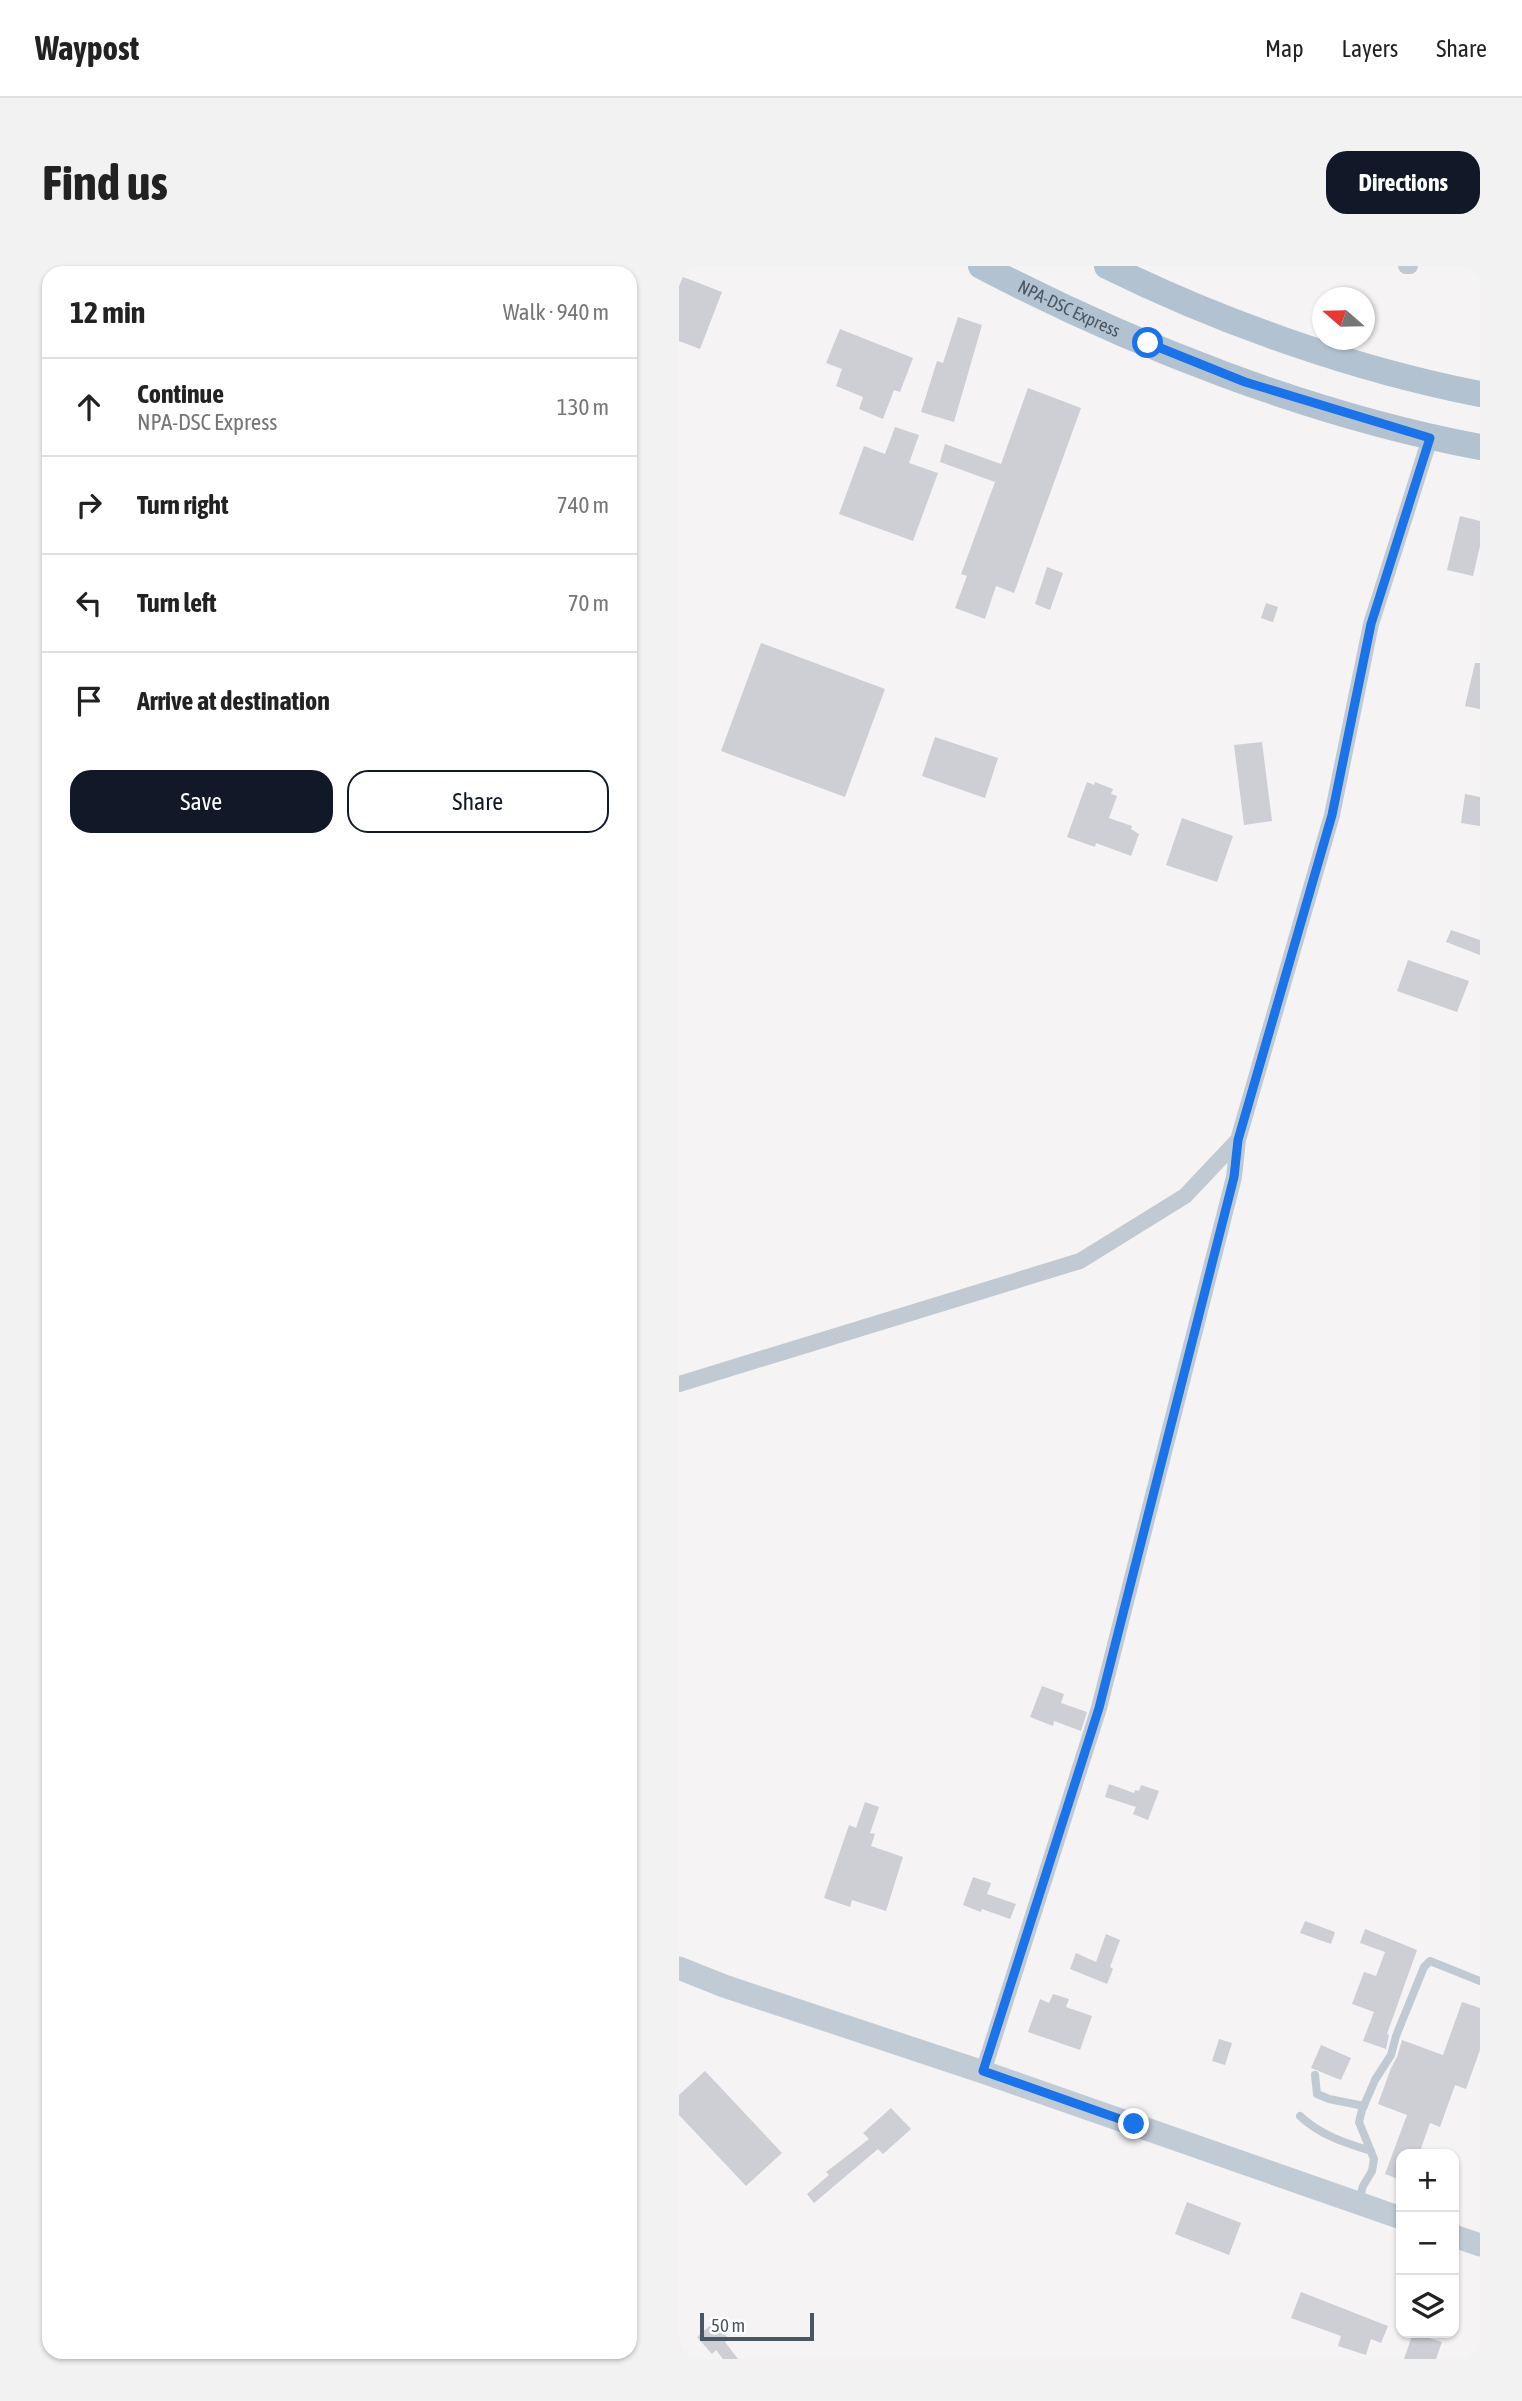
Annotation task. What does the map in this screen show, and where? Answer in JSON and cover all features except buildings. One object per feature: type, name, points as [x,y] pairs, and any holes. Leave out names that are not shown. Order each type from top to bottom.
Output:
[{"type":"main road","name":"NPA-DSC Express","points":[[981,266],[1048,301],[1245,382],[1430,438],[1480,447]]},
{"type":"main road","points":[[1107,266],[1167,296],[1261,331],[1363,365],[1474,389]]},
{"type":"street","points":[[983,2071],[1099,1708],[1234,1177],[1238,1140],[1332,815],[1371,624],[1430,438]]},
{"type":"street","points":[[679,1384],[1080,1261],[1185,1196],[1238,1140]]},
{"type":"street","points":[[679,1968],[724,1986],[983,2071],[1396,2216]]},
{"type":"street","points":[[1459,2238],[1480,2245]]},
{"type":"lane","points":[[1358,2204],[1363,2186],[1372,2171],[1374,2158],[1359,2122],[1375,2080],[1391,2054],[1424,1967],[1430,1961],[1480,1980]]},
{"type":"lane","points":[[1315,2075],[1317,2094],[1364,2106]]},
{"type":"lane","points":[[1300,2116],[1311,2126],[1332,2137],[1371,2151]]},
{"type":"route","points":[[1134,2124],[983,2071],[1099,1708],[1234,1177],[1238,1140],[1332,815],[1371,624],[1430,438],[1245,382],[1148,343]]}]
